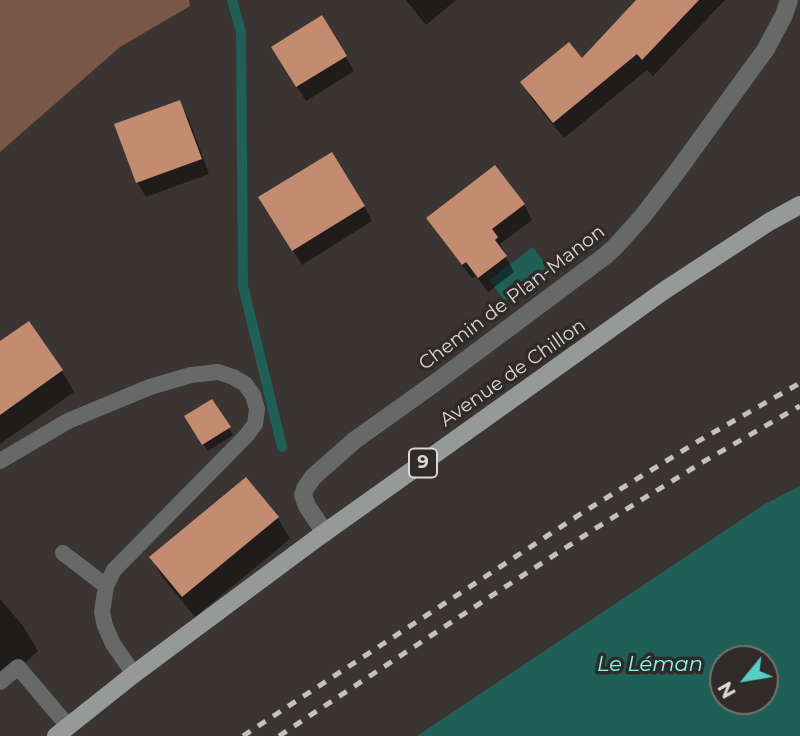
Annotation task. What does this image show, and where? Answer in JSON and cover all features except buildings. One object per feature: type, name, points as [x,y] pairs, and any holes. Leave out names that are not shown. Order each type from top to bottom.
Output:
[{"type":"main road","name":"Avenue de Chillon","points":[[62,731],[134,674],[325,533],[665,290],[769,222],[800,205]]},
{"type":"street","name":"Chemin de Plan-Manon","points":[[325,533],[303,495],[313,477],[355,440],[615,247],[673,177],[766,49],[789,0]]},
{"type":"lane","points":[[0,461],[68,421],[150,387],[191,375],[218,372],[245,384],[253,395],[257,409],[255,424],[246,436],[114,570],[107,586],[102,612],[105,626],[113,644],[134,674]]},
{"type":"lane","points":[[63,553],[107,586]]},
{"type":"lane","points":[[0,682],[18,667],[62,731]]},
{"type":"shaded area","points":[[0,0],[189,0],[190,6],[120,47],[0,152]]},
{"type":"water","points":[[533,247],[549,269],[510,301],[504,300],[489,280]]},
{"type":"water","name":"Le Léman","points":[[800,486],[800,736],[417,736],[765,504]]},
{"type":"waterway","points":[[232,0],[241,32],[243,286],[282,447]]},
{"type":"railway","points":[[243,736],[582,513],[695,443],[800,383]]},
{"type":"railway","points":[[279,736],[593,530],[800,406]]}]
